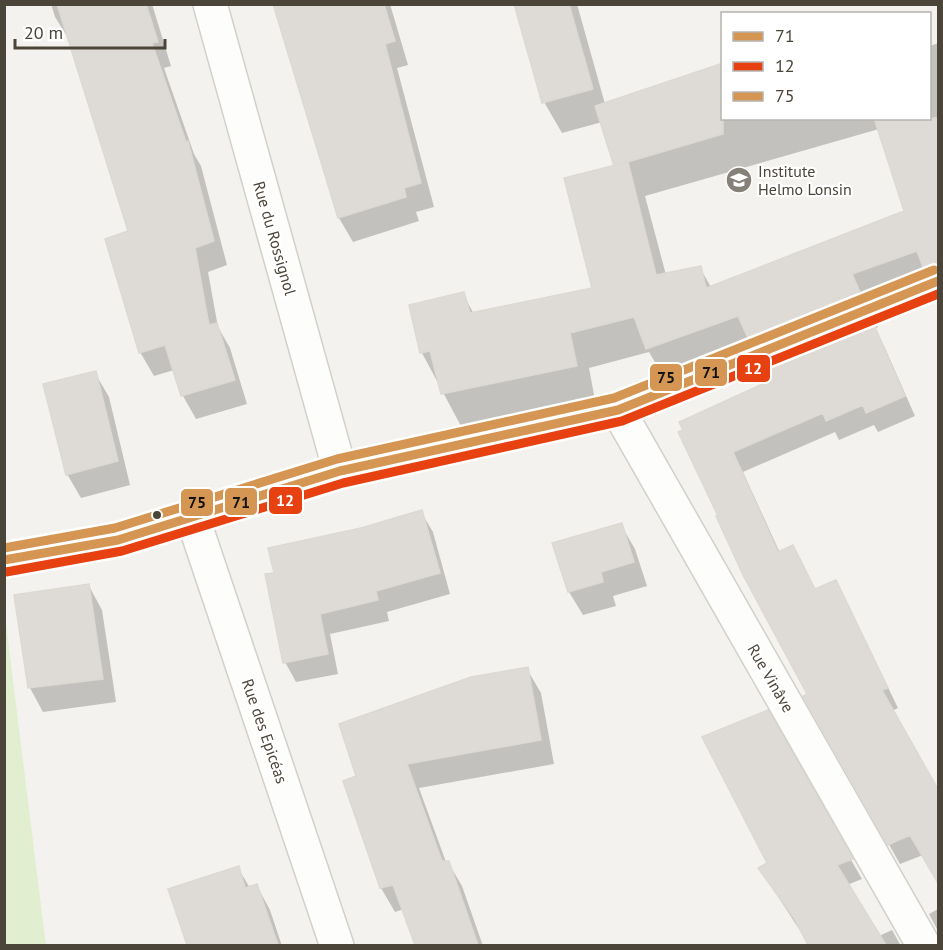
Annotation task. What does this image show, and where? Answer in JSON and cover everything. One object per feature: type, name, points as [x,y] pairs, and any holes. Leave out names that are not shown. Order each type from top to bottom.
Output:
[{"type":"street","name":"Rue du Rossignol","points":[[210,4],[340,471]]},
{"type":"street","points":[[4,560],[118,540],[340,471],[618,410],[939,281]]},
{"type":"street","name":"Rue Vinâve","points":[[618,410],[924,945]]},
{"type":"street","name":"Rue des Epicéas","points":[[192,516],[337,945]]},
{"type":"green space","points":[[5,616],[46,945],[5,945]]},
{"type":"building","points":[[57,4],[146,4],[158,42],[152,43],[186,142],[188,141],[214,241],[195,248],[209,325],[217,323],[235,380],[181,396],[165,345],[139,353],[105,239],[128,231]]},
{"type":"building","points":[[273,4],[384,4],[395,41],[385,44],[421,183],[404,188],[406,197],[338,218]]},
{"type":"building","points":[[514,4],[569,4],[593,89],[542,103]]},
{"type":"building","points":[[721,64],[723,134],[614,166],[595,106]]},
{"type":"building","points":[[939,118],[939,263],[923,267],[917,251],[852,274],[860,292],[748,338],[738,316],[646,349],[634,317],[570,333],[577,366],[441,394],[430,351],[420,353],[409,305],[464,292],[470,313],[592,288],[564,178],[628,162],[656,275],[701,266],[706,288],[904,211],[875,120]]},
{"type":"building","points":[[875,327],[905,396],[866,413],[863,405],[826,421],[823,413],[733,452],[778,552],[793,545],[815,589],[836,580],[888,688],[882,690],[939,791],[939,885],[910,835],[888,845],[803,696],[807,694],[743,575],[678,432],[683,430],[679,422],[767,382],[762,372]]},
{"type":"building","points":[[96,371],[118,461],[66,475],[43,384]]},
{"type":"building","points":[[422,510],[440,573],[376,591],[378,600],[320,614],[328,654],[283,663],[265,574],[274,573],[268,548],[361,528]]},
{"type":"building","points":[[622,523],[634,562],[601,572],[603,582],[568,592],[552,543]]},
{"type":"building","points":[[89,584],[103,679],[28,688],[14,595]]},
{"type":"building","points":[[528,667],[541,740],[407,764],[442,861],[449,861],[478,945],[415,945],[393,885],[380,888],[343,781],[356,776],[339,724],[471,677]]},
{"type":"building","points":[[768,710],[853,859],[837,865],[886,945],[808,945],[794,918],[758,868],[767,863],[702,737]]},
{"type":"building","points":[[239,866],[245,888],[257,884],[278,945],[187,945],[168,889]]},
{"type":"transit line","name":"75","points":[[4,548],[115,528],[337,459],[614,398],[934,270]]},
{"type":"transit line","name":"71","points":[[4,560],[118,540],[340,471],[618,410],[938,281]]},
{"type":"transit line","name":"12","points":[[6,572],[122,551],[343,483],[622,421],[938,294]]},
{"type":"place","name":"Institute Helmo Lonsin","points":[[739,180]]}]
